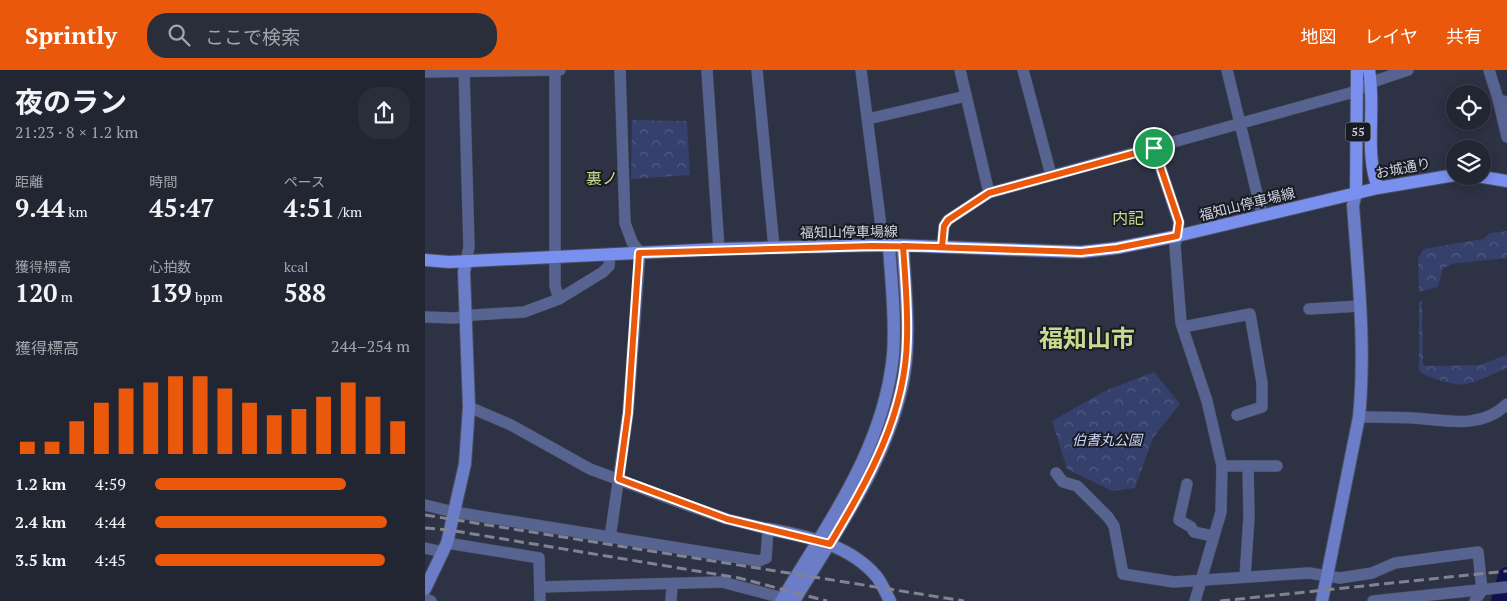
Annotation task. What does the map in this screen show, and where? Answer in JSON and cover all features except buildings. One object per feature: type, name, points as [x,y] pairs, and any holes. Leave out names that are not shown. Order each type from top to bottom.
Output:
[{"type":"main road","name":"55","points":[[1356,193],[1357,70]]},
{"type":"main road","name":"55","points":[[1369,70],[1371,83],[1372,172],[1378,188]]},
{"type":"main road","name":"55","points":[[1356,193],[1363,174],[1365,109],[1371,83]]},
{"type":"main road","name":"お城通り","points":[[1356,193],[1446,177]]},
{"type":"main road","points":[[1491,178],[1507,181]]},
{"type":"main road","name":"福知山停車場線","points":[[425,260],[449,262],[719,249],[889,245],[1081,252],[1117,248],[1177,236],[1262,214],[1356,193]]},
{"type":"street","points":[[555,70],[555,286],[559,299]]},
{"type":"street","points":[[425,72],[560,70]]},
{"type":"street","points":[[610,538],[628,413],[639,253],[632,242],[625,223],[620,70]]},
{"type":"street","points":[[707,70],[719,249]]},
{"type":"street","points":[[757,70],[774,248]]},
{"type":"street","points":[[824,542],[879,425],[893,355],[894,328],[889,245],[882,234],[861,70]]},
{"type":"street","points":[[960,70],[989,193]]},
{"type":"street","points":[[1023,70],[1051,176]]},
{"type":"street","points":[[1227,70],[1262,214]]},
{"type":"street","points":[[942,247],[944,226],[948,220],[989,193],[1240,124],[1358,89],[1408,70]]},
{"type":"street","points":[[1489,70],[1507,137]]},
{"type":"street","points":[[425,589],[445,547],[465,464],[469,407],[466,261],[469,247],[464,71]]},
{"type":"street","points":[[868,119],[966,96]]},
{"type":"street","points":[[1498,99],[1505,102],[1507,107]]},
{"type":"street","points":[[1154,148],[1179,222],[1175,250],[1183,327],[1207,401],[1222,466],[1221,512],[1195,601]]},
{"type":"street","points":[[1322,601],[1359,417],[1361,381],[1360,306],[1353,205],[1356,193]]},
{"type":"street","points":[[541,587],[672,585],[722,582],[791,600],[824,542],[879,456],[897,404],[904,375],[907,338],[903,246]]},
{"type":"street","points":[[425,317],[466,317],[524,312],[559,299],[603,272],[609,266],[610,254]]},
{"type":"street","points":[[1309,309],[1360,306]]},
{"type":"street","points":[[1183,327],[1250,314],[1262,383],[1262,407],[1237,414]]},
{"type":"street","points":[[1359,417],[1414,418],[1462,423],[1498,414],[1507,404]]},
{"type":"street","points":[[469,407],[511,425],[591,469],[693,507],[768,529],[824,542],[844,550],[877,577],[890,601]]},
{"type":"street","points":[[1222,466],[1277,466]]},
{"type":"street","points":[[1245,577],[1249,517],[1249,466]]},
{"type":"street","points":[[1056,473],[1063,482],[1077,486],[1108,517],[1114,526],[1123,574],[1174,582],[1309,573],[1340,578],[1372,574],[1395,563],[1478,552],[1487,590]]},
{"type":"street","points":[[1187,484],[1179,520],[1191,527],[1194,532],[1213,536]]},
{"type":"street","points":[[425,505],[454,512],[759,561],[766,558],[768,529]]},
{"type":"street","points":[[425,548],[445,547],[539,558],[540,601]]},
{"type":"street","points":[[671,601],[672,585]]},
{"type":"street","points":[[1373,601],[1507,587]]},
{"type":"street","points":[[1475,601],[1487,590]]},
{"type":"street","points":[[425,599],[431,601]]},
{"type":"green space","points":[[632,120],[687,121],[690,175],[631,179]]},
{"type":"green space","points":[[1507,231],[1507,258],[1452,264],[1443,269],[1438,287],[1419,292],[1418,259],[1423,249],[1483,239],[1490,233]]},
{"type":"green space","points":[[1422,300],[1423,363],[1425,366],[1479,365],[1507,355],[1507,368],[1465,384],[1448,383],[1422,374],[1419,370],[1419,302]]},
{"type":"green space","name":"伯耆丸公園","points":[[1154,372],[1180,404],[1153,438],[1135,488],[1112,491],[1067,469],[1052,421],[1107,390]]},
{"type":"waterway","points":[[1500,601],[1507,576]]},
{"type":"railway","points":[[425,515],[964,601]]},
{"type":"railway","points":[[425,528],[449,530],[739,578],[827,601]]},
{"type":"railway","points":[[1220,601],[1507,571]]},
{"type":"district","name":"裏ノ","points":[[602,178]]},
{"type":"district","name":"内記","points":[[1128,218]]},
{"type":"district","name":"福知山市","points":[[1087,339]]},
{"type":"route","points":[[1154,148],[1179,222],[1177,236],[1117,248],[1081,252],[903,246],[907,338],[904,375],[897,404],[889,433],[879,456],[830,544],[806,536],[727,519],[619,479],[628,413],[639,253],[889,245],[942,247],[944,226],[952,215],[989,193],[1154,148]]}]
